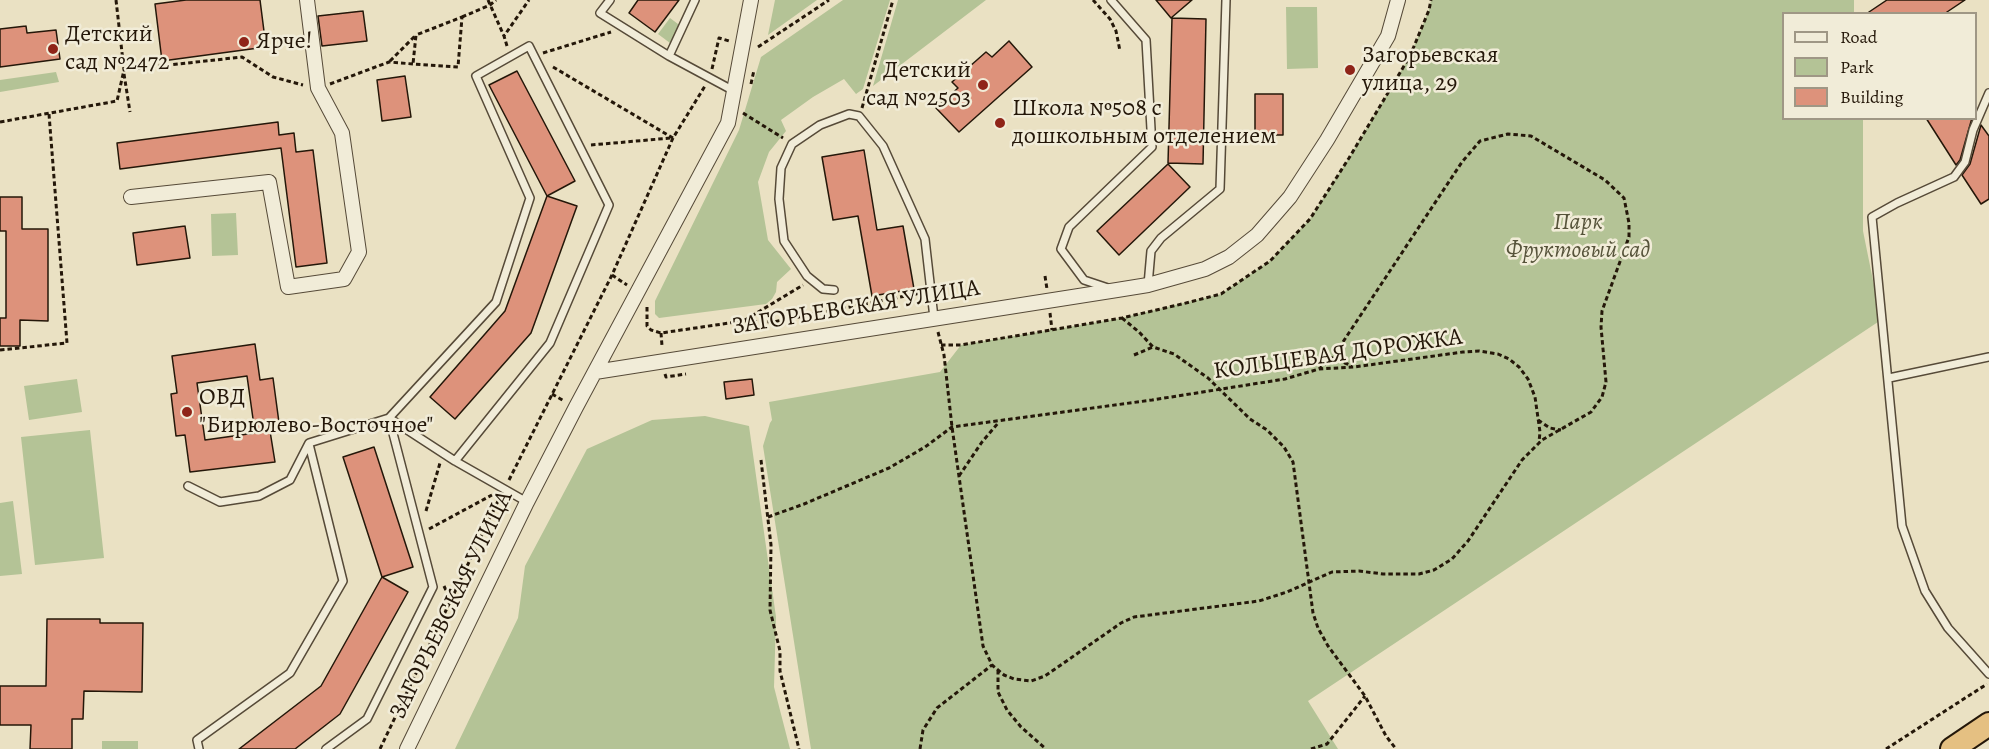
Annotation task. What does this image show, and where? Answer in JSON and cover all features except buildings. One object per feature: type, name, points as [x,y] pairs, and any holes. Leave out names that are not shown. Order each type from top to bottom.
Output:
[{"type":"highway","points":[[1952,749],[1989,724]]},
{"type":"street","points":[[131,197],[269,182],[288,286],[344,279],[359,252],[342,133],[318,88],[307,0]]},
{"type":"street","points":[[595,372],[728,123],[751,0]]},
{"type":"street","name":"ЗАГОРЬЕВСКАЯ УЛИЦА","points":[[407,749],[527,502],[595,372],[1117,291],[1205,270],[1229,257],[1257,235],[1290,197],[1388,36],[1398,0]]},
{"type":"lane","points":[[609,0],[600,13],[669,56],[734,91]]},
{"type":"lane","points":[[669,56],[695,0]]},
{"type":"lane","points":[[1111,0],[1146,40],[1152,147],[1069,227],[1061,249],[1084,280],[1117,291]]},
{"type":"lane","points":[[1148,285],[1151,251],[1161,238],[1220,189],[1226,0]]},
{"type":"lane","points":[[188,486],[220,502],[259,496],[290,480],[309,443],[389,418],[496,302],[530,198],[476,76],[529,46],[609,205],[550,343],[455,461]]},
{"type":"lane","points":[[1989,93],[1973,130],[1965,162],[1954,177],[1898,202],[1872,217],[1902,526],[1925,591],[1948,628],[1989,674]]},
{"type":"lane","points":[[834,290],[823,289],[807,276],[784,241],[779,199],[781,168],[792,144],[820,125],[849,114],[860,116],[883,146],[925,239],[934,318]]},
{"type":"lane","points":[[1888,378],[1989,357]]},
{"type":"lane","points":[[389,418],[455,461],[527,502]]},
{"type":"lane","points":[[326,749],[367,719],[432,587],[389,418]]},
{"type":"lane","points":[[198,749],[196,740],[290,674],[344,581],[309,443]]},
{"type":"path","points":[[116,0],[130,112]]},
{"type":"path","points":[[488,0],[510,56]]},
{"type":"path","points":[[389,62],[416,35],[490,5],[496,0]]},
{"type":"path","points":[[504,36],[529,0]]},
{"type":"path","points":[[380,749],[504,489],[612,275],[673,138],[710,78],[719,38],[757,48],[829,0]]},
{"type":"path","points":[[860,116],[893,0]]},
{"type":"path","points":[[1093,0],[1110,19],[1116,31],[1120,51]]},
{"type":"path","points":[[1319,369],[1334,357],[1469,152],[1480,141],[1508,134],[1531,136],[1605,180],[1624,198],[1629,237],[1602,312],[1601,327],[1606,382],[1602,397],[1591,412],[1542,440],[1522,460],[1468,541],[1452,559],[1434,570],[1419,574],[1332,572],[1287,592],[1259,601],[1134,617],[1121,623],[1045,676],[1031,681],[1014,679],[992,665],[983,646],[941,345],[961,345],[1122,318],[1221,294],[1270,261],[1310,219],[1349,158],[1410,56],[1431,0]]},
{"type":"path","points":[[124,70],[242,57],[273,77],[318,88],[389,62],[458,67],[462,17]]},
{"type":"path","points":[[534,56],[624,28]]},
{"type":"path","points":[[413,64],[416,35]]},
{"type":"path","points":[[534,56],[673,138]]},
{"type":"path","points":[[751,87],[754,68]]},
{"type":"path","points":[[0,122],[117,101],[124,70]]},
{"type":"path","points":[[745,104],[743,113],[792,144]]},
{"type":"path","points":[[0,350],[67,343],[49,114]]},
{"type":"path","points":[[579,146],[673,138]]},
{"type":"path","points":[[743,321],[812,280]]},
{"type":"path","points":[[649,300],[646,313],[647,326],[661,333],[743,321],[773,322],[932,291]]},
{"type":"path","points":[[1122,318],[1153,347],[1174,354],[1221,389],[1250,419],[1268,430],[1284,447],[1293,462],[1312,613],[1328,646],[1365,696],[1386,736],[1396,749]]},
{"type":"path","points":[[1134,355],[1153,347]]},
{"type":"path","points":[[1339,347],[1340,357],[1345,363],[1354,367]]},
{"type":"path","name":"КОЛЬЦЕВАЯ ДОРОЖКА","points":[[952,427],[1285,380],[1319,369],[1354,367],[1479,351],[1498,354],[1509,359],[1520,367],[1528,379],[1535,397],[1539,444]]},
{"type":"path","points":[[656,378],[666,377]]},
{"type":"path","points":[[1538,420],[1550,428],[1561,430]]},
{"type":"path","points":[[959,476],[982,442],[1000,422]]},
{"type":"path","points":[[768,517],[889,468],[925,447],[952,427]]},
{"type":"path","points":[[419,535],[442,452]]},
{"type":"path","points":[[760,460],[771,545],[770,610],[780,651],[780,671],[799,749]]},
{"type":"path","points":[[419,535],[504,489]]},
{"type":"path","points":[[920,749],[923,730],[937,708],[992,665]]},
{"type":"path","points":[[998,670],[998,692],[1007,710],[1021,727],[1046,749]]},
{"type":"path","points":[[1886,749],[1989,683]]},
{"type":"path","points":[[1311,749],[1327,744],[1365,696]]},
{"type":"green space","points":[[775,0],[817,0],[768,35]]},
{"type":"green space","points":[[843,0],[890,0],[863,89],[856,94],[844,79],[813,97],[781,120],[786,131],[769,152],[758,182],[768,240],[791,269],[777,282],[776,292],[766,304],[659,318],[655,314],[655,301],[739,130],[761,57]]},
{"type":"green space","points":[[898,0],[986,0],[873,86]]},
{"type":"green space","name":"Парк Фруктовый сад","points":[[1431,0],[1854,0],[1854,12],[1782,12],[1782,120],[1863,120],[1863,231],[1881,320],[1308,701],[1338,749],[811,749],[763,446],[772,420],[769,402],[940,372],[961,345],[1122,318],[1221,294],[1270,261],[1310,219],[1410,56]]},
{"type":"green space","points":[[1286,7],[1317,7],[1318,68],[1287,69]]},
{"type":"green space","points":[[670,18],[682,27],[670,43],[658,34]]},
{"type":"green space","points":[[56,72],[59,82],[0,92],[0,80]]},
{"type":"green space","points":[[236,213],[238,255],[212,256],[211,214]]},
{"type":"green space","points":[[77,379],[82,412],[29,420],[24,386]]},
{"type":"green space","points":[[705,416],[749,426],[776,617],[774,687],[790,749],[455,749],[518,618],[525,566],[587,449],[652,420]]},
{"type":"green space","points":[[90,430],[104,558],[35,565],[21,437]]},
{"type":"green space","points":[[13,501],[22,574],[0,576],[0,503]]},
{"type":"green space","points":[[102,741],[138,741],[138,749],[102,749]]},
{"type":"place","name":"Ярче!","points":[[244,42]]},
{"type":"place","name":"Детский сад №2472","points":[[53,49]]},
{"type":"place","name":"Загорьевская улица, 29","points":[[1350,70]]},
{"type":"place","name":"Детский сад №2503","points":[[983,85]]},
{"type":"place","name":"Школа №508 с дошкольным отделением","points":[[1000,123]]},
{"type":"place","name":"ОВД \"Бирюлево-Восточное\"","points":[[187,412]]}]
